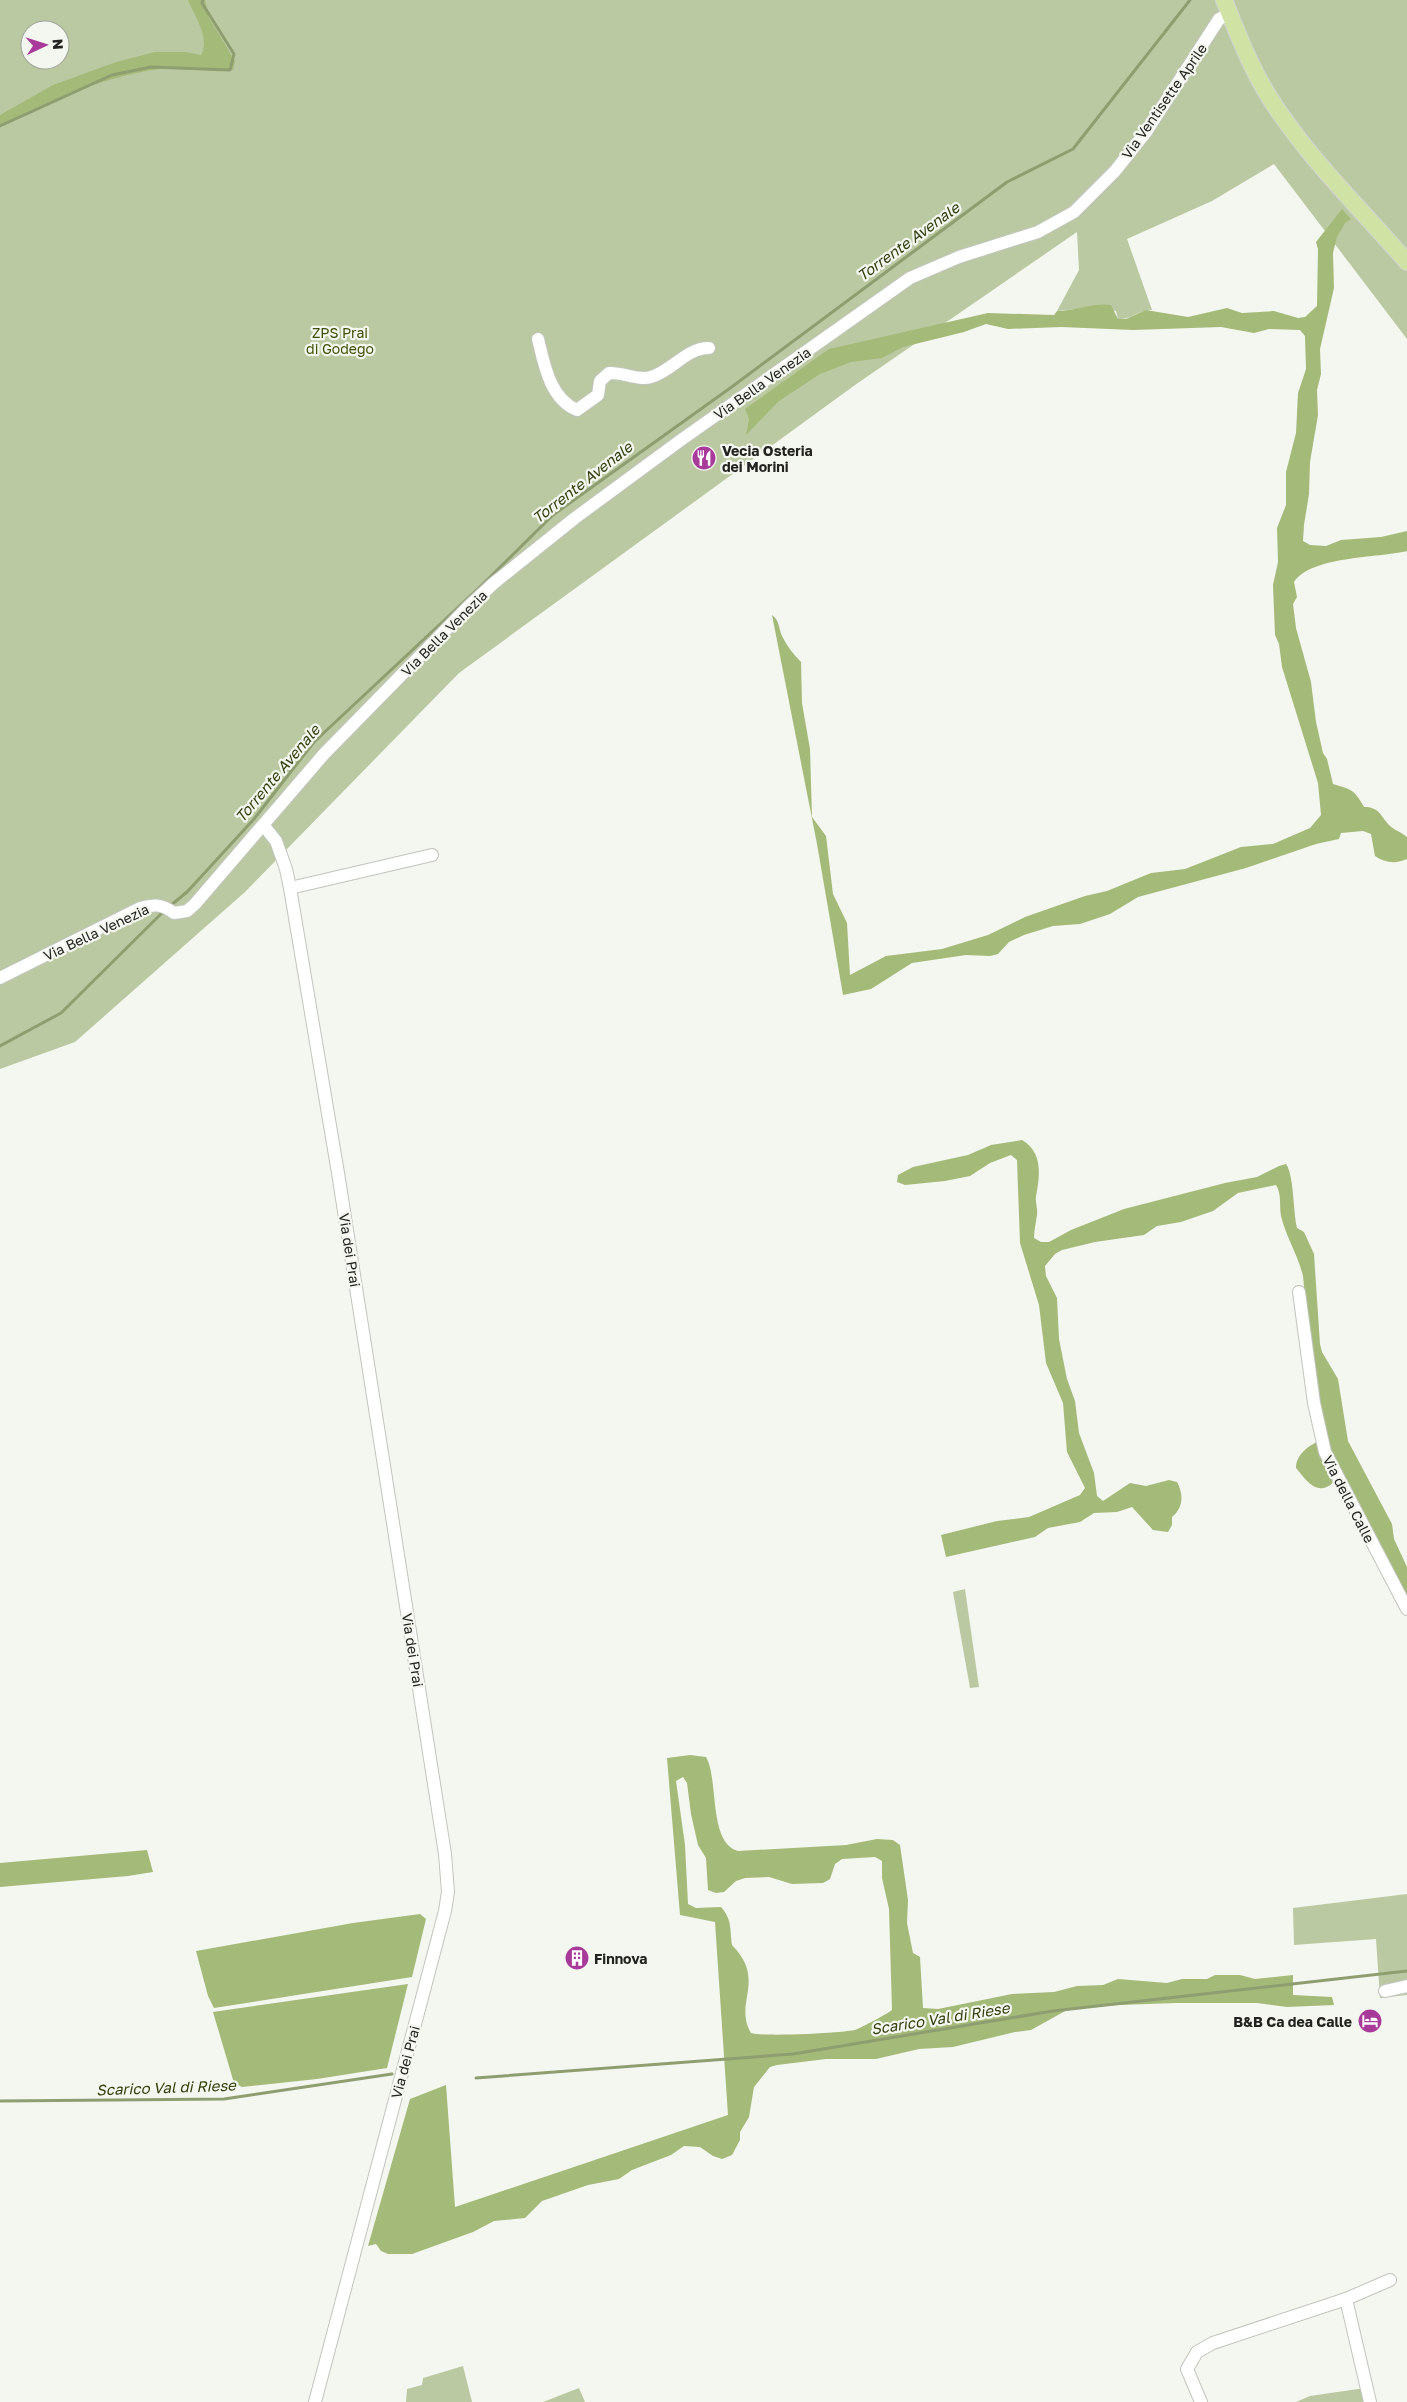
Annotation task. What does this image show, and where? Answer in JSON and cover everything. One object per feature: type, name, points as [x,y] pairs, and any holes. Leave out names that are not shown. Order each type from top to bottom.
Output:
[{"type":"main road","points":[[1227,7],[1259,79],[1306,147],[1407,262]]},
{"type":"street","name":"Via Ventisette Aprile","points":[[910,278],[959,257],[1038,232],[1074,212],[1115,171],[1146,132],[1227,7]]},
{"type":"street","name":"Via Bella Venezia","points":[[0,978],[140,908],[151,905],[170,910],[187,911],[196,904],[324,754],[494,583],[575,518],[681,440],[910,278]]},
{"type":"street","points":[[538,339],[546,373],[553,387],[568,406],[577,410],[598,395],[600,381],[610,373],[649,378],[660,374],[699,348],[709,348]]},
{"type":"street","name":"Via dei Prai","points":[[264,826],[276,841],[286,869],[290,888],[380,1439],[445,1854],[448,1892],[446,1911],[315,2402]]},
{"type":"street","points":[[290,888],[432,855]]},
{"type":"street","name":"Via della Calle","points":[[1299,1292],[1314,1403],[1325,1452],[1407,1609]]},
{"type":"street","points":[[1386,1990],[1407,1986]]},
{"type":"street","points":[[1201,2402],[1187,2369],[1198,2352],[1213,2343],[1346,2298],[1390,2280]]},
{"type":"street","points":[[1346,2298],[1370,2402]]},
{"type":"green space","name":"ZPS Prai di Godego","points":[[0,0],[1407,0],[1407,339],[1274,164],[1212,201],[1127,239],[1152,310],[1143,311],[1123,319],[1118,319],[1116,311],[1096,307],[1057,311],[1079,270],[1077,232],[855,385],[459,673],[245,892],[75,1042],[0,1069]]},
{"type":"green space","points":[[188,0],[205,0],[209,18],[235,61],[233,70],[169,68],[125,76],[61,97],[0,125],[0,115],[53,85],[116,62],[155,52],[185,52],[201,55],[204,49],[203,35]]},
{"type":"green space","points":[[1342,209],[1351,219],[1345,223],[1337,237],[1333,253],[1334,288],[1320,349],[1321,374],[1317,390],[1318,415],[1310,462],[1309,494],[1303,541],[1310,545],[1326,546],[1341,540],[1381,537],[1407,531],[1407,551],[1346,559],[1315,567],[1303,573],[1294,582],[1297,597],[1293,604],[1296,628],[1311,682],[1316,722],[1333,784],[1352,791],[1364,807],[1373,808],[1379,812],[1391,827],[1407,837],[1407,859],[1391,862],[1375,856],[1371,834],[1363,831],[1341,833],[1339,839],[1316,844],[1246,868],[1138,897],[1110,914],[1080,924],[1053,926],[1024,935],[1009,942],[998,954],[990,956],[966,955],[912,963],[871,989],[843,995],[817,844],[772,615],[778,622],[786,643],[801,662],[802,703],[810,749],[812,817],[826,836],[833,894],[847,923],[850,975],[886,956],[942,949],[988,935],[1025,917],[1085,896],[1107,891],[1151,873],[1185,869],[1241,847],[1273,844],[1310,828],[1321,815],[1318,783],[1282,667],[1279,644],[1275,635],[1273,585],[1278,562],[1277,528],[1286,505],[1286,472],[1296,433],[1298,393],[1306,369],[1305,336],[1300,330],[1269,329],[1254,333],[1221,327],[1133,330],[1061,327],[1008,329],[986,324],[964,332],[903,347],[882,358],[851,362],[820,374],[779,401],[746,435],[749,419],[745,409],[829,349],[988,313],[1054,315],[1057,311],[1105,304],[1111,305],[1118,319],[1126,319],[1146,310],[1188,317],[1227,308],[1242,313],[1274,311],[1298,318],[1305,317],[1317,306],[1318,249],[1316,242]]},
{"type":"green space","points":[[1022,1140],[1034,1151],[1037,1158],[1039,1173],[1034,1238],[1041,1242],[1049,1242],[1071,1230],[1124,1209],[1225,1183],[1257,1177],[1286,1164],[1291,1176],[1297,1228],[1304,1232],[1314,1254],[1322,1352],[1338,1379],[1348,1441],[1392,1524],[1394,1539],[1407,1567],[1407,1596],[1350,1486],[1345,1480],[1338,1478],[1325,1488],[1315,1487],[1296,1468],[1298,1459],[1303,1451],[1319,1441],[1303,1276],[1283,1224],[1279,1192],[1276,1185],[1238,1193],[1213,1211],[1181,1222],[1157,1226],[1144,1235],[1095,1242],[1062,1250],[1055,1254],[1045,1266],[1046,1276],[1057,1298],[1059,1339],[1067,1379],[1075,1401],[1079,1433],[1094,1473],[1097,1496],[1103,1501],[1130,1483],[1146,1486],[1169,1480],[1177,1482],[1181,1492],[1181,1501],[1178,1510],[1172,1517],[1172,1525],[1168,1532],[1153,1530],[1132,1507],[1117,1512],[1094,1513],[1080,1522],[1048,1528],[1035,1537],[946,1557],[941,1535],[997,1521],[1029,1517],[1080,1495],[1085,1488],[1067,1452],[1063,1403],[1046,1363],[1039,1305],[1020,1243],[1017,1160],[1011,1155],[990,1163],[970,1176],[945,1181],[905,1185],[897,1182],[898,1175],[913,1167],[968,1155],[991,1145]]},
{"type":"green space","points":[[965,1589],[979,1687],[970,1688],[953,1592]]},
{"type":"green space","points":[[690,1755],[706,1757],[710,1767],[718,1824],[722,1836],[729,1846],[738,1851],[846,1845],[877,1839],[893,1840],[900,1845],[908,1900],[907,1923],[913,1953],[920,1957],[923,2008],[938,2009],[1012,1994],[1054,1992],[1077,1986],[1103,1985],[1118,1979],[1167,1983],[1182,1979],[1207,1979],[1215,1975],[1240,1975],[1255,1979],[1293,1975],[1293,1995],[1332,1997],[1334,2005],[1287,2007],[1257,2003],[1176,2003],[1091,2006],[1067,2010],[1031,2030],[953,2047],[919,2049],[876,2059],[826,2059],[777,2065],[770,2067],[754,2087],[749,2117],[740,2132],[740,2140],[732,2155],[722,2159],[713,2156],[700,2147],[684,2146],[671,2155],[632,2170],[619,2179],[588,2185],[542,2201],[525,2218],[494,2221],[473,2232],[412,2254],[388,2254],[381,2251],[376,2244],[368,2246],[410,2099],[446,2085],[455,2207],[728,2115],[715,1922],[680,1915],[667,1758]],"holes":[[[683,1777],[687,1783],[698,1845],[706,1858],[708,1890],[716,1893],[724,1892],[736,1881],[745,1878],[769,1877],[792,1884],[823,1883],[830,1879],[835,1864],[842,1859],[875,1857],[882,1861],[882,1878],[889,1909],[892,2010],[855,2030],[770,2035],[751,2033],[746,2022],[745,2011],[749,1980],[747,1970],[742,1958],[732,1945],[730,1925],[725,1911],[721,1907],[696,1908],[688,1904],[685,1845],[676,1781]]]},
{"type":"green space","points":[[147,1850],[153,1872],[128,1876],[0,1887],[0,1863]]},
{"type":"green space","points":[[1407,1894],[1407,1995],[1380,1998],[1376,1939],[1294,1945],[1293,1908]]},
{"type":"green space","points":[[420,1914],[426,1919],[412,1977],[214,2008],[208,1996],[196,1951],[353,1923]]},
{"type":"green space","points":[[408,1984],[387,2068],[317,2079],[242,2087],[234,2083],[213,2012]]},
{"type":"green space","points":[[463,2366],[472,2402],[406,2402],[407,2389],[422,2385],[423,2378]]},
{"type":"green space","points":[[579,2388],[585,2402],[543,2402]]},
{"type":"green space","points":[[1365,2388],[1368,2402],[1296,2402],[1310,2396]]},
{"type":"waterway","points":[[0,126],[112,75],[151,67],[230,70],[234,54],[202,3],[203,0]]},
{"type":"waterway","name":"Torrente Avenale","points":[[170,906],[187,892],[254,819],[314,742],[483,584],[553,515],[733,386],[1007,182],[1073,149],[1190,0]]},
{"type":"waterway","name":"Torrente Avenale","points":[[0,1046],[61,1013],[165,910]]},
{"type":"waterway","name":"Scarico Val di Riese","points":[[476,2078],[793,2054],[1053,2011],[1407,1971]]},
{"type":"waterway","name":"Scarico Val di Riese","points":[[0,2101],[224,2099],[392,2074]]},
{"type":"place","name":"Vecia Osteria dei Morini","points":[[704,458]]},
{"type":"place","name":"Finnova","points":[[577,1958]]},
{"type":"place","name":"B&B Ca dea Calle","points":[[1370,2021]]}]
